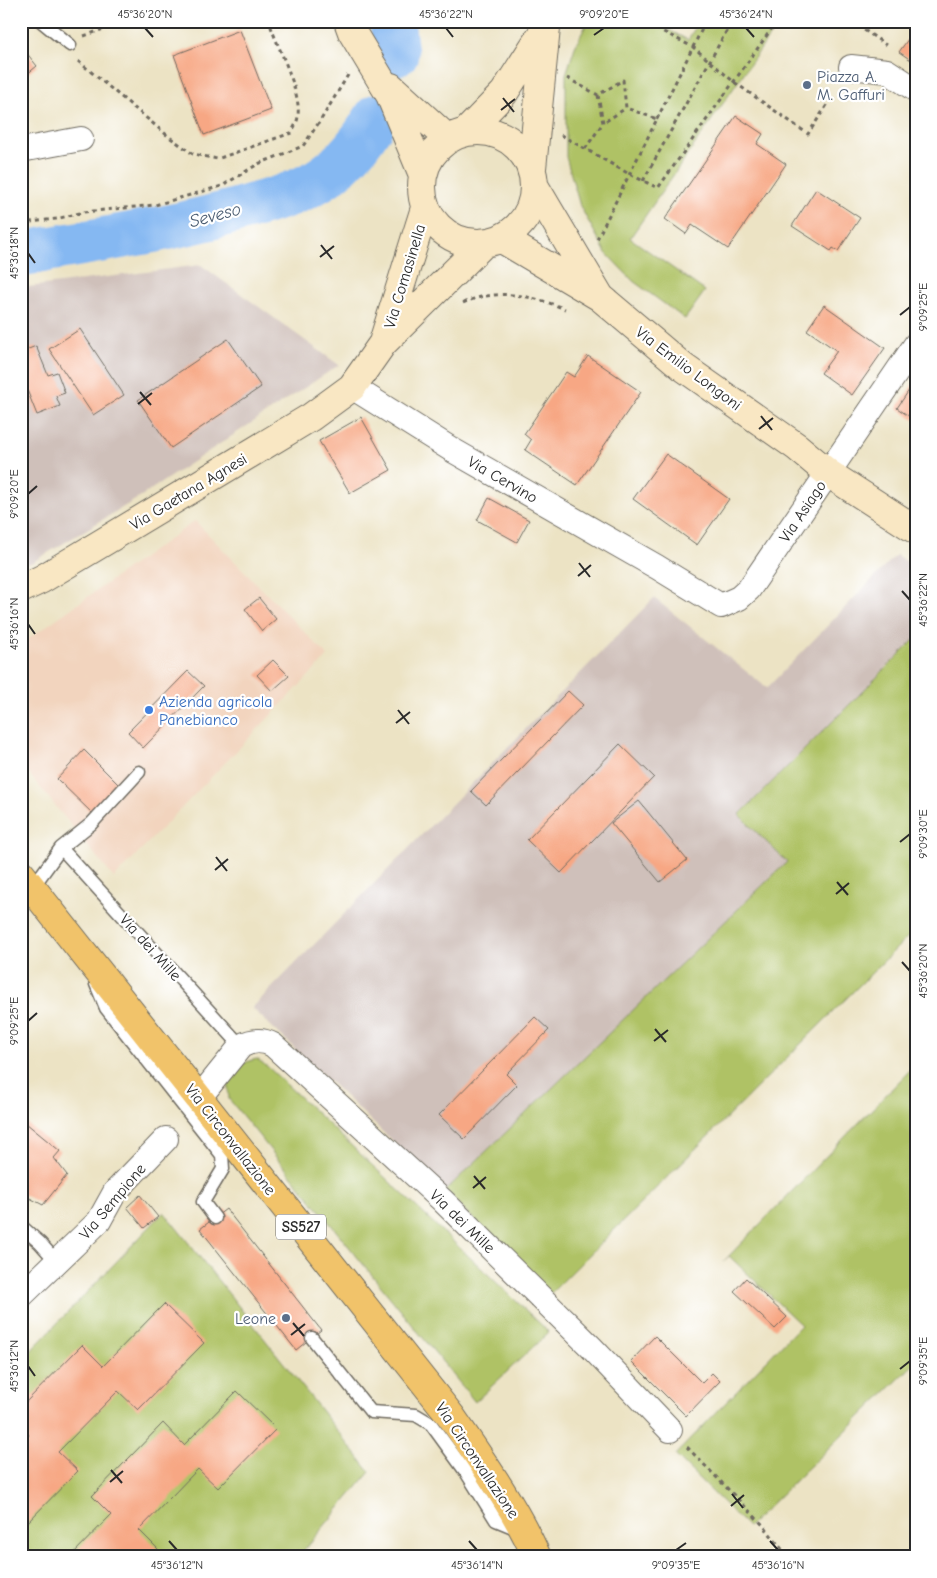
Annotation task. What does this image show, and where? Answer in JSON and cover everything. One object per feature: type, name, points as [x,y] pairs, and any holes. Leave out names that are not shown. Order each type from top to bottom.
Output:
[{"type":"main road","name":"Via Circonvallazione","points":[[27,881],[451,1416],[490,1473],[531,1545]]},
{"type":"street","points":[[348,21],[371,63],[404,111],[422,175],[421,192],[433,221],[442,231],[455,239],[468,243],[492,241],[520,226],[531,208],[548,24]]},
{"type":"street","points":[[422,175],[432,154],[458,135],[504,93],[548,24]]},
{"type":"street","points":[[851,67],[887,71],[916,90]]},
{"type":"street","points":[[404,111],[458,135],[484,132],[502,136],[525,155],[533,178]]},
{"type":"street","points":[[21,150],[81,139]]},
{"type":"street","name":"Via Emilio Longoni","points":[[533,178],[600,297]]},
{"type":"street","name":"Via Comasinella","points":[[383,343],[426,208]]},
{"type":"street","name":"Via Emilio Longoni","points":[[492,241],[600,297],[683,367],[797,447],[828,473],[916,530]]},
{"type":"street","name":"Via Comasinella","points":[[352,387],[383,343],[492,241]]},
{"type":"street","name":"Via Asiago","points":[[657,567],[721,606],[739,598],[749,589],[916,344]]},
{"type":"street","name":"Via Cervino","points":[[352,387],[454,451],[657,567]]},
{"type":"street","name":"Via Gaetana Agnesi","points":[[21,589],[42,579],[302,422],[352,387]]},
{"type":"street","name":"Via dei Mille","points":[[241,1046],[257,1040],[266,1041],[273,1045],[442,1200],[591,1347],[670,1430]]},
{"type":"street","points":[[199,1098],[241,1046]]},
{"type":"street","name":"Via Sempione","points":[[21,1296],[99,1221],[110,1198],[166,1139]]},
{"type":"lane","points":[[40,21],[70,45]]},
{"type":"lane","points":[[27,881],[61,848],[91,824],[139,772]]},
{"type":"lane","name":"Via dei Mille","points":[[61,848],[241,1046]]},
{"type":"lane","points":[[84,953],[106,1008],[222,1155],[223,1169],[203,1202],[215,1218]]},
{"type":"lane","points":[[21,1226],[40,1242],[57,1262]]},
{"type":"lane","points":[[312,1338],[371,1412],[416,1415],[431,1424],[466,1472],[496,1520],[531,1545]]},
{"type":"path","points":[[126,21],[88,33],[65,50],[192,154],[217,159],[291,133],[297,122],[299,113],[296,92],[271,27],[265,21]]},
{"type":"path","points":[[642,21],[693,47],[734,82],[808,134],[827,104]]},
{"type":"path","points":[[596,240],[706,21]]},
{"type":"path","points":[[643,181],[732,21]]},
{"type":"path","points":[[558,133],[629,174],[658,188],[776,21]]},
{"type":"path","points":[[21,223],[56,219],[84,212],[155,205],[222,186],[258,164],[303,146],[353,67],[371,63]]},
{"type":"path","points":[[565,77],[598,95]]},
{"type":"path","points":[[598,95],[624,80],[626,108]]},
{"type":"path","points":[[598,95],[603,123]]},
{"type":"path","points":[[626,108],[657,119]]},
{"type":"path","points":[[585,148],[603,123],[626,108]]},
{"type":"path","points":[[670,1430],[763,1525],[788,1557]]},
{"type":"shaded area","points":[[201,265],[339,365],[135,500],[31,563],[21,564],[21,288]]},
{"type":"shaded area","name":"Azienda agricola Panebianco","points":[[195,521],[328,656],[114,878],[21,764],[21,644]]},
{"type":"shaded area","points":[[896,555],[916,567],[916,638],[740,815],[787,862],[445,1191],[252,1008],[654,598],[767,688]]},
{"type":"green space","points":[[588,21],[652,21],[688,40],[699,21],[780,21],[630,238],[705,291],[685,319],[633,281],[606,253],[580,206],[566,157],[566,74],[575,47]]},
{"type":"green space","points":[[916,638],[916,929],[550,1294],[445,1191],[787,862],[739,815]]},
{"type":"green space","points":[[257,1059],[269,1068],[549,1332],[475,1402],[229,1099],[228,1084],[233,1073],[244,1064]]},
{"type":"green space","points":[[916,1064],[916,1362],[748,1527],[675,1455],[801,1325],[729,1256],[724,1261]]},
{"type":"green space","points":[[164,1212],[370,1472],[298,1557],[21,1557],[21,1361]]},
{"type":"building","points":[[916,28],[916,52],[911,60],[899,52]]},
{"type":"building","points":[[240,30],[271,110],[204,135],[174,55]]},
{"type":"building","points":[[21,46],[37,66],[21,79]]},
{"type":"building","points":[[736,116],[763,134],[757,144],[786,164],[728,249],[692,225],[686,234],[665,219]]},
{"type":"building","points":[[816,189],[860,218],[838,251],[833,248],[831,251],[792,226]]},
{"type":"building","points":[[824,305],[885,348],[852,395],[821,373],[837,351],[807,330]]},
{"type":"building","points":[[80,329],[124,395],[93,415],[49,349]]},
{"type":"building","points":[[228,339],[261,387],[171,448],[138,400]]},
{"type":"building","points":[[36,346],[48,375],[57,372],[65,393],[56,396],[60,406],[37,415],[25,385],[21,386],[21,352]]},
{"type":"building","points":[[588,356],[641,392],[577,485],[525,450],[531,440],[524,434],[566,372],[574,377]]},
{"type":"building","points":[[916,380],[916,421],[897,408]]},
{"type":"building","points":[[361,417],[391,470],[350,493],[319,441]]},
{"type":"building","points":[[666,454],[729,499],[697,545],[633,499]]},
{"type":"building","points":[[489,498],[529,520],[517,542],[477,520]]},
{"type":"building","points":[[259,598],[276,619],[262,631],[245,609]]},
{"type":"building","points":[[273,660],[289,676],[272,691],[257,675]]},
{"type":"building","points":[[188,671],[204,686],[143,748],[128,732]]},
{"type":"building","points":[[568,691],[583,705],[486,805],[471,791]]},
{"type":"building","points":[[620,744],[654,777],[561,873],[527,840]]},
{"type":"building","points":[[84,750],[120,786],[93,814],[57,779]]},
{"type":"building","points":[[639,801],[687,860],[660,882],[611,823]]},
{"type":"building","points":[[535,1017],[549,1030],[506,1074],[517,1085],[464,1139],[439,1115]]},
{"type":"building","points":[[21,1119],[60,1151],[54,1158],[67,1175],[43,1205],[24,1195],[21,1198]]},
{"type":"building","points":[[140,1195],[158,1217],[144,1228],[127,1207]]},
{"type":"building","points":[[226,1209],[321,1330],[296,1350],[200,1229]]},
{"type":"building","points":[[746,1278],[787,1317],[775,1329],[734,1291]]},
{"type":"building","points":[[164,1304],[204,1343],[138,1410],[118,1391],[58,1452],[78,1471],[21,1529],[21,1443],[29,1435],[21,1427],[21,1407],[82,1345],[103,1366]]},
{"type":"building","points":[[655,1336],[702,1383],[712,1373],[720,1381],[686,1416],[631,1361]]},
{"type":"building","points":[[237,1391],[276,1429],[218,1488],[198,1469],[139,1530],[158,1549],[151,1557],[70,1557],[111,1515],[92,1496],[163,1423],[184,1445]]},
{"type":"waterway","name":"Seveso","points":[[392,21],[396,54]]},
{"type":"waterway","name":"Seveso","points":[[21,254],[195,221],[290,194],[317,181],[341,163],[361,141],[377,116]]},
{"type":"place","name":"Piazza A. M. Gaffuri","points":[[807,85]]},
{"type":"place","name":"Azienda agricola Panebianco","points":[[149,710]]},
{"type":"place","name":"Leone","points":[[286,1318]]}]
